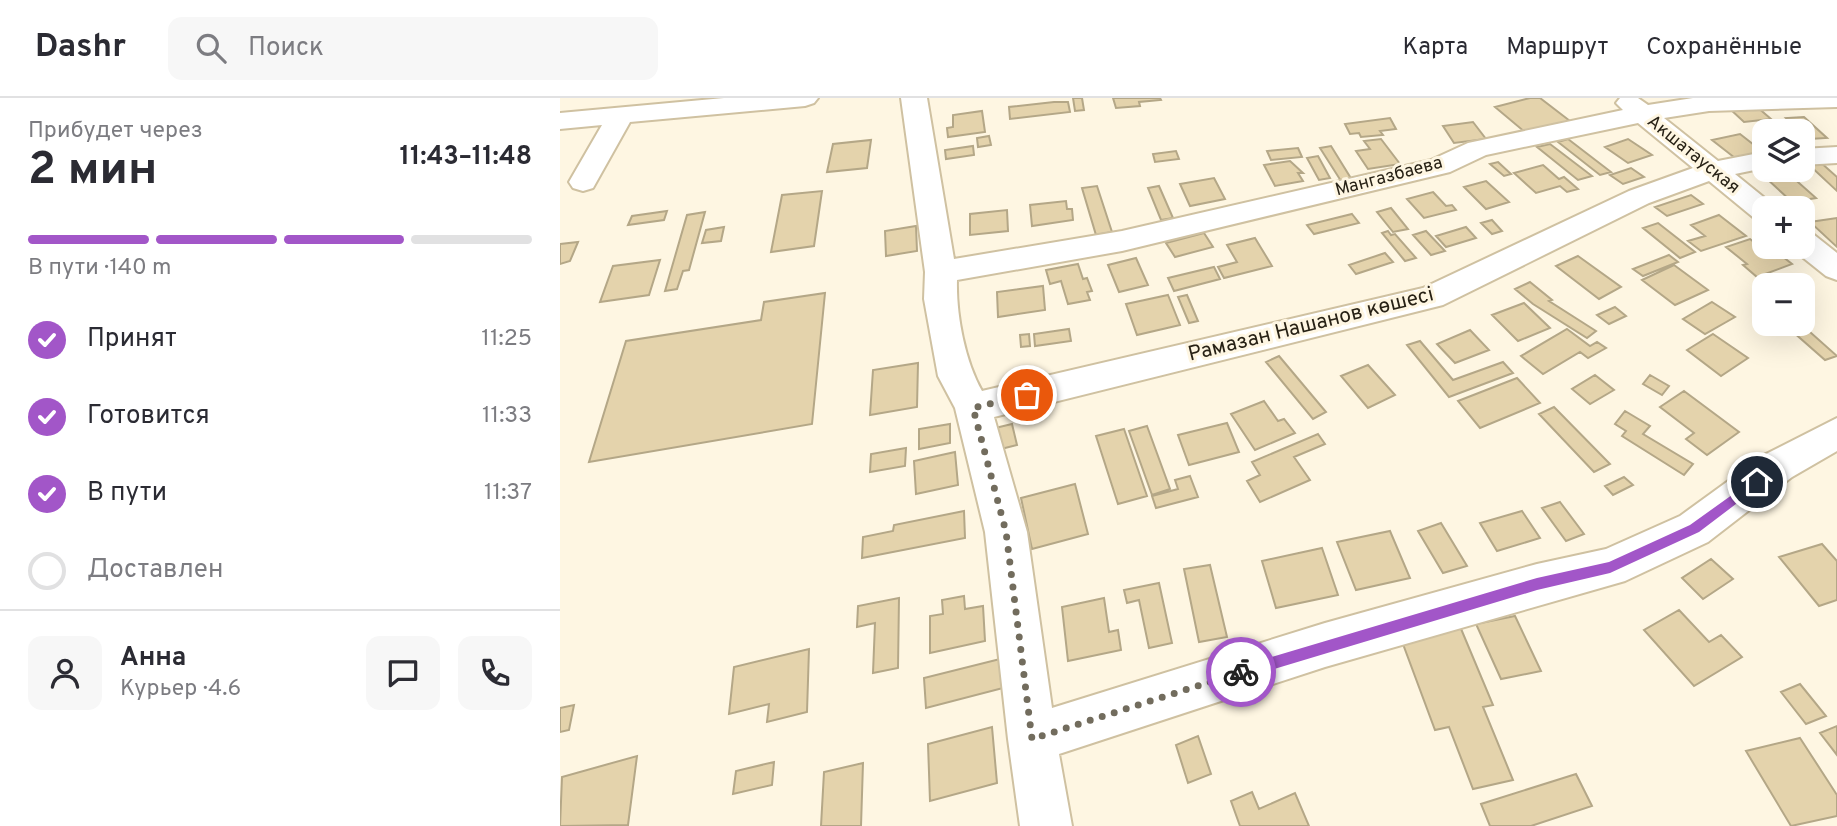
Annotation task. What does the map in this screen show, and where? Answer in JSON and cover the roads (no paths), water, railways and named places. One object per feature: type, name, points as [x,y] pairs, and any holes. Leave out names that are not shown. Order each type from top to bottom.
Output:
[{"type":"street","points":[[562,121],[576,98]]},
{"type":"street","points":[[562,121],[621,116],[670,105],[806,98]]},
{"type":"street","points":[[914,98],[941,272],[940,299],[956,376],[973,408],[1006,532],[1032,739],[1046,826]]},
{"type":"street","name":"Мангазбаева","points":[[941,272],[1135,238],[1440,166],[1478,149],[1632,106],[1837,99]]},
{"type":"street","name":"Акшатауская","points":[[1632,106],[1752,201]]},
{"type":"street","points":[[583,182],[621,116]]},
{"type":"street","points":[[1815,156],[1837,155]]},
{"type":"street","name":"Рамазан Нашанов көшесі","points":[[973,408],[1432,297],[1639,198],[1713,170],[1752,162]]},
{"type":"street","points":[[1815,252],[1837,269]]},
{"type":"street","points":[[1032,739],[1325,646],[1537,584],[1610,568],[1695,529],[1778,466],[1837,433]]}]
